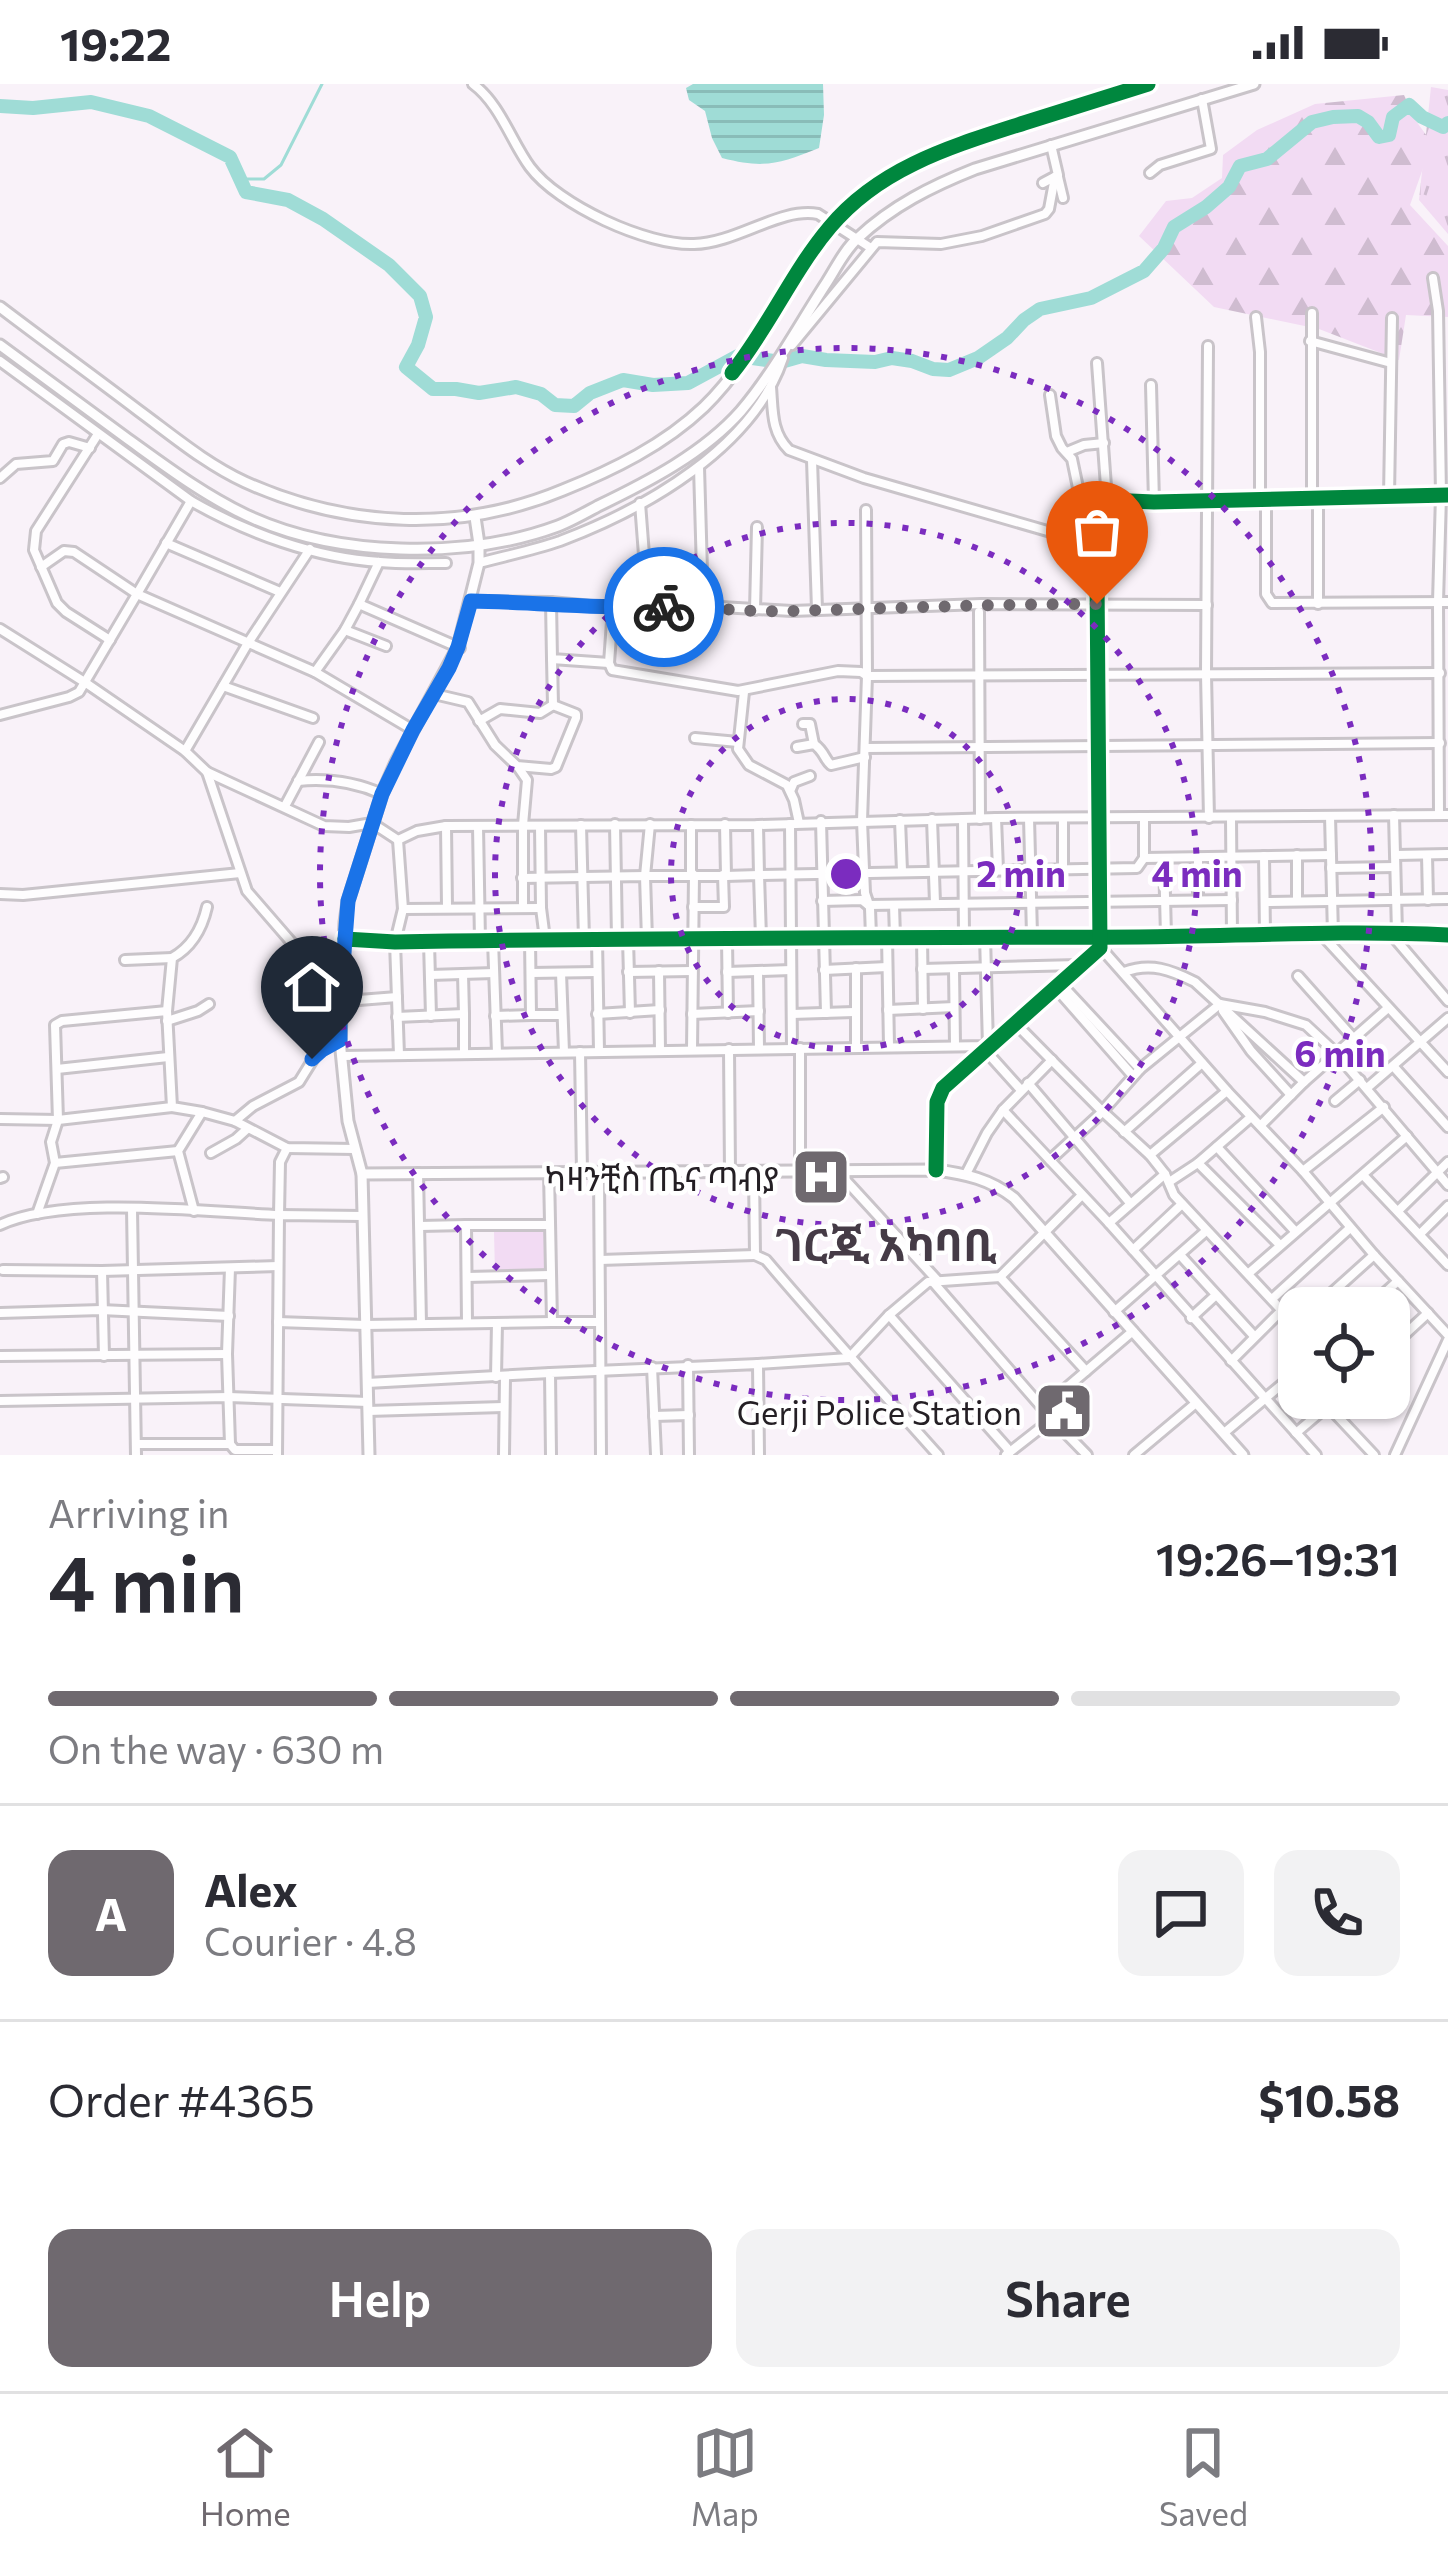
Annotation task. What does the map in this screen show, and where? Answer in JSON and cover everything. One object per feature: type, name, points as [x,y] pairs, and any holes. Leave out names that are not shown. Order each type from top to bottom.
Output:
[{"type":"main road","points":[[0,307],[190,449],[245,482],[306,504],[366,518],[475,517],[533,503],[625,463],[704,407],[753,347],[813,248],[869,191],[952,146],[1148,84]]},
{"type":"main road","points":[[0,345],[185,481],[249,517],[307,535],[381,547],[428,550],[479,544],[558,526],[664,471],[714,435],[768,383],[855,239],[901,205],[974,169],[1254,84]]},
{"type":"main road","points":[[369,1455],[362,1174],[348,1121],[340,1040],[348,901],[382,794],[460,648],[479,563],[475,517]]},
{"type":"main road","points":[[362,1174],[936,1170],[966,1174],[1005,1191],[1243,1455]]},
{"type":"street","points":[[473,84],[488,98],[528,164],[556,194],[586,212],[680,245],[734,237],[801,213],[818,214],[871,248]]},
{"type":"street","points":[[1150,173],[1160,165],[1210,149],[1202,99]]},
{"type":"street","points":[[1052,146],[1063,198]]},
{"type":"street","points":[[1043,183],[1056,176]]},
{"type":"street","points":[[479,563],[558,542],[640,503],[732,440],[761,406],[786,348],[877,242],[968,240],[1045,214],[1056,176]]},
{"type":"street","points":[[398,839],[446,826],[1444,815],[1440,742],[1444,686],[1440,673],[1445,495],[1438,311],[1432,278]]},
{"type":"street","points":[[1312,313],[1318,604]]},
{"type":"street","points":[[1256,317],[1268,598],[1272,603],[1443,602]]},
{"type":"street","points":[[1389,496],[1392,319]]},
{"type":"street","points":[[1310,341],[1391,363]]},
{"type":"street","points":[[1208,346],[1209,818]]},
{"type":"street","points":[[1097,363],[1107,500]]},
{"type":"street","points":[[2,366],[191,502],[238,525],[310,549],[379,562],[446,563]]},
{"type":"street","points":[[768,383],[782,443],[812,460],[1084,542]]},
{"type":"street","points":[[1150,386],[1154,502]]},
{"type":"street","points":[[1050,395],[1058,442],[1076,473],[1082,506],[1076,525],[1094,553],[1100,942],[1179,1038],[1448,1338],[1395,1455]]},
{"type":"street","points":[[98,434],[36,531],[34,550],[57,603],[110,640]]},
{"type":"street","points":[[0,478],[16,464],[52,460],[69,442],[90,448]]},
{"type":"street","points":[[1067,452],[1104,443]]},
{"type":"street","points":[[812,460],[817,609]]},
{"type":"street","points":[[698,467],[704,606]]},
{"type":"street","points":[[1082,506],[1107,500],[1445,495]]},
{"type":"street","points":[[0,715],[79,692],[191,502]]},
{"type":"street","points":[[640,503],[648,608]]},
{"type":"street","points":[[866,510],[862,821],[871,937]]},
{"type":"street","points":[[755,610],[757,527]]},
{"type":"street","points":[[165,543],[280,592]]},
{"type":"street","points":[[185,751],[310,549]]},
{"type":"street","points":[[41,567],[64,551],[74,551],[137,594],[315,671],[413,730]]},
{"type":"street","points":[[315,671],[345,630],[379,562]]},
{"type":"street","points":[[471,601],[755,610],[1207,604]]},
{"type":"street","points":[[550,602],[553,705]]},
{"type":"street","points":[[358,604],[460,648]]},
{"type":"street","points":[[613,608],[612,670],[744,691],[838,670],[867,676],[1440,673]]},
{"type":"street","points":[[979,612],[980,819]]},
{"type":"street","points":[[0,629],[185,751],[207,772],[324,826],[372,823],[398,839]]},
{"type":"street","points":[[345,630],[386,646]]},
{"type":"street","points":[[552,659],[609,664]]},
{"type":"street","points":[[223,686],[313,718]]},
{"type":"street","points":[[744,691],[738,742],[742,757],[791,790]]},
{"type":"street","points":[[434,694],[468,702],[495,745],[527,780],[523,906]]},
{"type":"street","points":[[479,721],[500,709],[540,713],[553,705]]},
{"type":"street","points":[[527,780],[556,766],[576,718],[553,705]]},
{"type":"street","points":[[803,724],[810,724],[814,744],[831,765],[865,753],[981,748],[1440,742]]},
{"type":"street","points":[[695,738],[738,742]]},
{"type":"street","points":[[285,806],[319,742]]},
{"type":"street","points":[[797,747],[814,744]]},
{"type":"street","points":[[517,766],[545,769]]},
{"type":"street","points":[[207,772],[240,874],[256,905],[310,963],[340,1004]]},
{"type":"street","points":[[800,1172],[792,1014],[791,790],[794,782],[810,776]]},
{"type":"street","points":[[298,782],[330,780],[382,794]]},
{"type":"street","points":[[1394,815],[1393,933],[1448,1001]]},
{"type":"street","points":[[1330,816],[1333,935]]},
{"type":"street","points":[[996,818],[998,870]]},
{"type":"street","points":[[1028,818],[1031,935]]},
{"type":"street","points":[[522,878],[1132,869],[1144,858],[1144,818]]},
{"type":"street","points":[[1231,818],[1232,936]]},
{"type":"street","points":[[932,819],[935,903]]},
{"type":"street","points":[[963,819],[964,936]]},
{"type":"street","points":[[1063,819],[1063,870]]},
{"type":"street","points":[[900,820],[902,871]]},
{"type":"street","points":[[821,821],[826,1013]]},
{"type":"street","points":[[615,824],[615,878],[630,1013]]},
{"type":"street","points":[[647,940],[650,824]]},
{"type":"street","points":[[693,908],[724,907],[725,824]]},
{"type":"street","points":[[758,824],[761,938]]},
{"type":"street","points":[[581,825],[584,940]]},
{"type":"street","points":[[691,825],[692,1050]]},
{"type":"street","points":[[446,826],[447,907]]},
{"type":"street","points":[[478,826],[480,940]]},
{"type":"street","points":[[540,826],[545,939]]},
{"type":"street","points":[[398,839],[403,909],[395,942],[399,1054]]},
{"type":"street","points":[[1427,854],[1428,900]]},
{"type":"street","points":[[1395,855],[1448,854]]},
{"type":"street","points":[[1297,855],[1298,901]]},
{"type":"street","points":[[1144,858],[1331,855]]},
{"type":"street","points":[[1264,856],[1265,935]]},
{"type":"street","points":[[1198,857],[1198,900]]},
{"type":"street","points":[[1164,858],[1166,936]]},
{"type":"street","points":[[1331,868],[1395,867]]},
{"type":"street","points":[[0,894],[240,874]]},
{"type":"street","points":[[1264,902],[1448,899]]},
{"type":"street","points":[[822,901],[894,905],[1232,900]]},
{"type":"street","points":[[889,1046],[887,967],[894,905]]},
{"type":"street","points":[[124,960],[172,958],[182,953],[198,933],[207,908]]},
{"type":"street","points":[[403,909],[541,908]]},
{"type":"street","points":[[344,939],[1031,935],[1100,942],[1166,936],[1448,935]]},
{"type":"street","points":[[1322,935],[1447,1069]]},
{"type":"street","points":[[985,936],[987,1048]]},
{"type":"street","points":[[922,938],[923,1009]]},
{"type":"street","points":[[727,939],[728,1013]]},
{"type":"street","points":[[493,940],[496,1053]]},
{"type":"street","points":[[530,940],[531,1016]]},
{"type":"street","points":[[597,940],[598,1051]]},
{"type":"street","points":[[429,942],[430,1016]]},
{"type":"street","points":[[936,1170],[938,1096],[951,1078],[1081,965],[1100,942]]},
{"type":"street","points":[[172,958],[167,1016],[172,1107]]},
{"type":"street","points":[[922,969],[1081,965]]},
{"type":"street","points":[[824,970],[887,967]]},
{"type":"street","points":[[856,968],[856,1047]]},
{"type":"street","points":[[954,968],[955,1045]]},
{"type":"street","points":[[1124,972],[1166,969],[1195,982],[1304,1082]]},
{"type":"street","points":[[727,971],[791,970]]},
{"type":"street","points":[[659,971],[660,1050]]},
{"type":"street","points":[[628,972],[692,971]]},
{"type":"street","points":[[758,971],[759,1048]]},
{"type":"street","points":[[430,975],[494,973]]},
{"type":"street","points":[[531,973],[596,973]]},
{"type":"street","points":[[561,973],[564,1052]]},
{"type":"street","points":[[463,974],[464,1053]]},
{"type":"street","points":[[1298,976],[1354,1039]]},
{"type":"street","points":[[1057,985],[1136,1072]]},
{"type":"street","points":[[358,1000],[397,997]]},
{"type":"street","points":[[37,1214],[55,1163],[51,1142],[58,1120],[55,1025],[167,1016],[198,1011],[209,1004]]},
{"type":"street","points":[[1220,1004],[1251,1051],[1291,1094]]},
{"type":"street","points":[[1050,1160],[1136,1072],[1220,1004],[1304,1024],[1364,1084],[1448,1184]]},
{"type":"street","points":[[888,1010],[954,1007]]},
{"type":"street","points":[[1261,1125],[1388,1008]]},
{"type":"street","points":[[597,1014],[660,1010]]},
{"type":"street","points":[[692,1014],[759,1011]]},
{"type":"street","points":[[792,1014],[854,1012]]},
{"type":"street","points":[[397,1017],[464,1014]]},
{"type":"street","points":[[496,1016],[562,1015]]},
{"type":"street","points":[[1335,1101],[1394,1067],[1448,1018]]},
{"type":"street","points":[[1015,1023],[1150,1155],[1183,1204],[1278,1306]]},
{"type":"street","points":[[235,1121],[299,1082],[317,1053],[340,1040]]},
{"type":"street","points":[[342,1056],[987,1048],[1076,1137],[1130,1203]]},
{"type":"street","points":[[729,1049],[730,1173]]},
{"type":"street","points":[[580,1052],[582,1172]]},
{"type":"street","points":[[56,1069],[167,1058]]},
{"type":"street","points":[[966,1174],[1003,1110],[1052,1060]]},
{"type":"street","points":[[1124,1132],[1202,1064]]},
{"type":"street","points":[[1394,1067],[1448,1126]]},
{"type":"street","points":[[1150,1155],[1227,1091]]},
{"type":"street","points":[[0,1119],[58,1120],[172,1107],[235,1121],[287,1148],[355,1149]]},
{"type":"street","points":[[1303,1171],[1384,1107]]},
{"type":"street","points":[[1003,1110],[1316,1455]]},
{"type":"street","points":[[194,1211],[178,1151],[202,1112]]},
{"type":"street","points":[[1109,1223],[1167,1178],[1198,1163],[1251,1117]]},
{"type":"street","points":[[211,1153],[248,1129]]},
{"type":"street","points":[[1249,1273],[1407,1136]]},
{"type":"street","points":[[1217,1147],[1294,1230]]},
{"type":"street","points":[[230,1268],[230,1444],[235,1450],[277,1452],[280,1162],[287,1148]]},
{"type":"street","points":[[55,1163],[178,1151]]},
{"type":"street","points":[[1399,1210],[1448,1162]]},
{"type":"street","points":[[1198,1163],[1279,1244]]},
{"type":"street","points":[[549,1172],[552,1322]]},
{"type":"street","points":[[754,1172],[754,1255]]},
{"type":"street","points":[[838,1172],[1087,1455]]},
{"type":"street","points":[[418,1173],[422,1323]]},
{"type":"street","points":[[599,1173],[602,1455]]},
{"type":"street","points":[[1364,1176],[1448,1265]]},
{"type":"street","points":[[367,1383],[849,1358],[922,1286],[1000,1277],[1082,1196]]},
{"type":"street","points":[[1132,1250],[1183,1204]]},
{"type":"street","points":[[1420,1234],[1448,1206]]},
{"type":"street","points":[[132,1209],[136,1449],[230,1444]]},
{"type":"street","points":[[0,1225],[52,1210],[362,1216]]},
{"type":"street","points":[[466,1225],[467,1322]]},
{"type":"street","points":[[420,1226],[549,1226]]},
{"type":"street","points":[[1272,1299],[1350,1228]]},
{"type":"street","points":[[1114,1312],[1206,1231]]},
{"type":"street","points":[[600,1260],[754,1255],[766,1260],[938,1455]]},
{"type":"street","points":[[1338,1287],[1374,1255]]},
{"type":"street","points":[[1180,1256],[1254,1336]]},
{"type":"street","points":[[3,1270],[278,1266]]},
{"type":"street","points":[[102,1270],[104,1356]]},
{"type":"street","points":[[466,1276],[550,1275]]},
{"type":"street","points":[[1000,1277],[1086,1371]]},
{"type":"street","points":[[1391,1287],[1398,1281]]},
{"type":"street","points":[[1192,1318],[1216,1294]]},
{"type":"street","points":[[0,1313],[101,1310],[229,1316]]},
{"type":"street","points":[[1410,1330],[1428,1313]]},
{"type":"street","points":[[1231,1361],[1278,1314]]},
{"type":"street","points":[[889,1315],[1008,1454],[1052,1419]]},
{"type":"street","points":[[278,1322],[599,1322]]},
{"type":"street","points":[[496,1323],[504,1455]]},
{"type":"street","points":[[1065,1389],[1132,1331]]},
{"type":"street","points":[[0,1356],[227,1354]]},
{"type":"street","points":[[758,1364],[759,1455]]},
{"type":"street","points":[[688,1365],[689,1455]]},
{"type":"street","points":[[652,1367],[656,1455]]},
{"type":"street","points":[[550,1372],[551,1455]]},
{"type":"street","points":[[1224,1433],[1278,1389]]},
{"type":"street","points":[[0,1401],[276,1396],[368,1406],[503,1408]]},
{"type":"street","points":[[1134,1455],[1196,1403]]},
{"type":"street","points":[[654,1415],[689,1415]]},
{"type":"street","points":[[1296,1433],[1313,1419]]},
{"type":"street","points":[[1340,1419],[1374,1455]]},
{"type":"street","points":[[1148,1443],[1159,1455]]},
{"type":"green space","points":[[1431,87],[1448,90],[1448,234],[1419,200]]},
{"type":"green space","points":[[1404,95],[1432,143],[1410,205],[1448,246],[1448,317],[1406,315],[1399,360],[1319,329],[1214,307],[1139,236],[1166,201],[1192,198],[1222,178],[1223,155],[1257,130],[1315,104]]},
{"type":"green space","points":[[494,1232],[544,1232],[544,1272],[495,1273]]},
{"type":"shaded area","points":[[693,84],[823,84],[819,148],[772,163],[722,158],[705,111],[689,100],[686,88]]},
{"type":"waterway","points":[[240,179],[264,179],[281,165],[322,84]]},
{"type":"waterway","points":[[0,106],[91,102],[149,116],[230,157],[246,192],[288,200],[323,219],[389,265],[420,296],[426,317],[406,367],[433,389],[479,393],[516,387],[541,394],[555,405],[574,406],[590,393],[623,380],[653,385],[688,383],[738,356],[781,362],[802,356],[875,362],[892,358],[949,370],[978,358],[1040,309],[1091,298],[1144,271],[1174,227],[1229,187],[1240,166],[1267,159],[1312,122],[1358,116],[1379,137],[1389,135],[1393,117],[1409,105],[1443,127],[1448,123]]},
{"type":"cycle path","points":[[732,373],[816,244],[871,189],[945,150],[1148,84]]},
{"type":"cycle path","points":[[936,1170],[937,1102],[943,1088],[1100,948],[1097,581],[1094,554],[1076,526],[1082,507],[1107,500],[1448,495]]},
{"type":"cycle path","points":[[345,939],[1448,935]]},
{"type":"way so far","points":[[664,607],[792,611],[1097,604]]},
{"type":"place","name":"ካዛንቺስ ጤና ጣብያ","points":[[821,1177]]},
{"type":"place","name":"Gerji Police Station","points":[[1064,1411]]},
{"type":"district","name":"ገርጂ አካባቢ","points":[[886,1242]]},
{"type":"route","points":[[312,1059],[340,1040],[348,901],[382,794],[449,668],[471,601],[664,607]]}]
